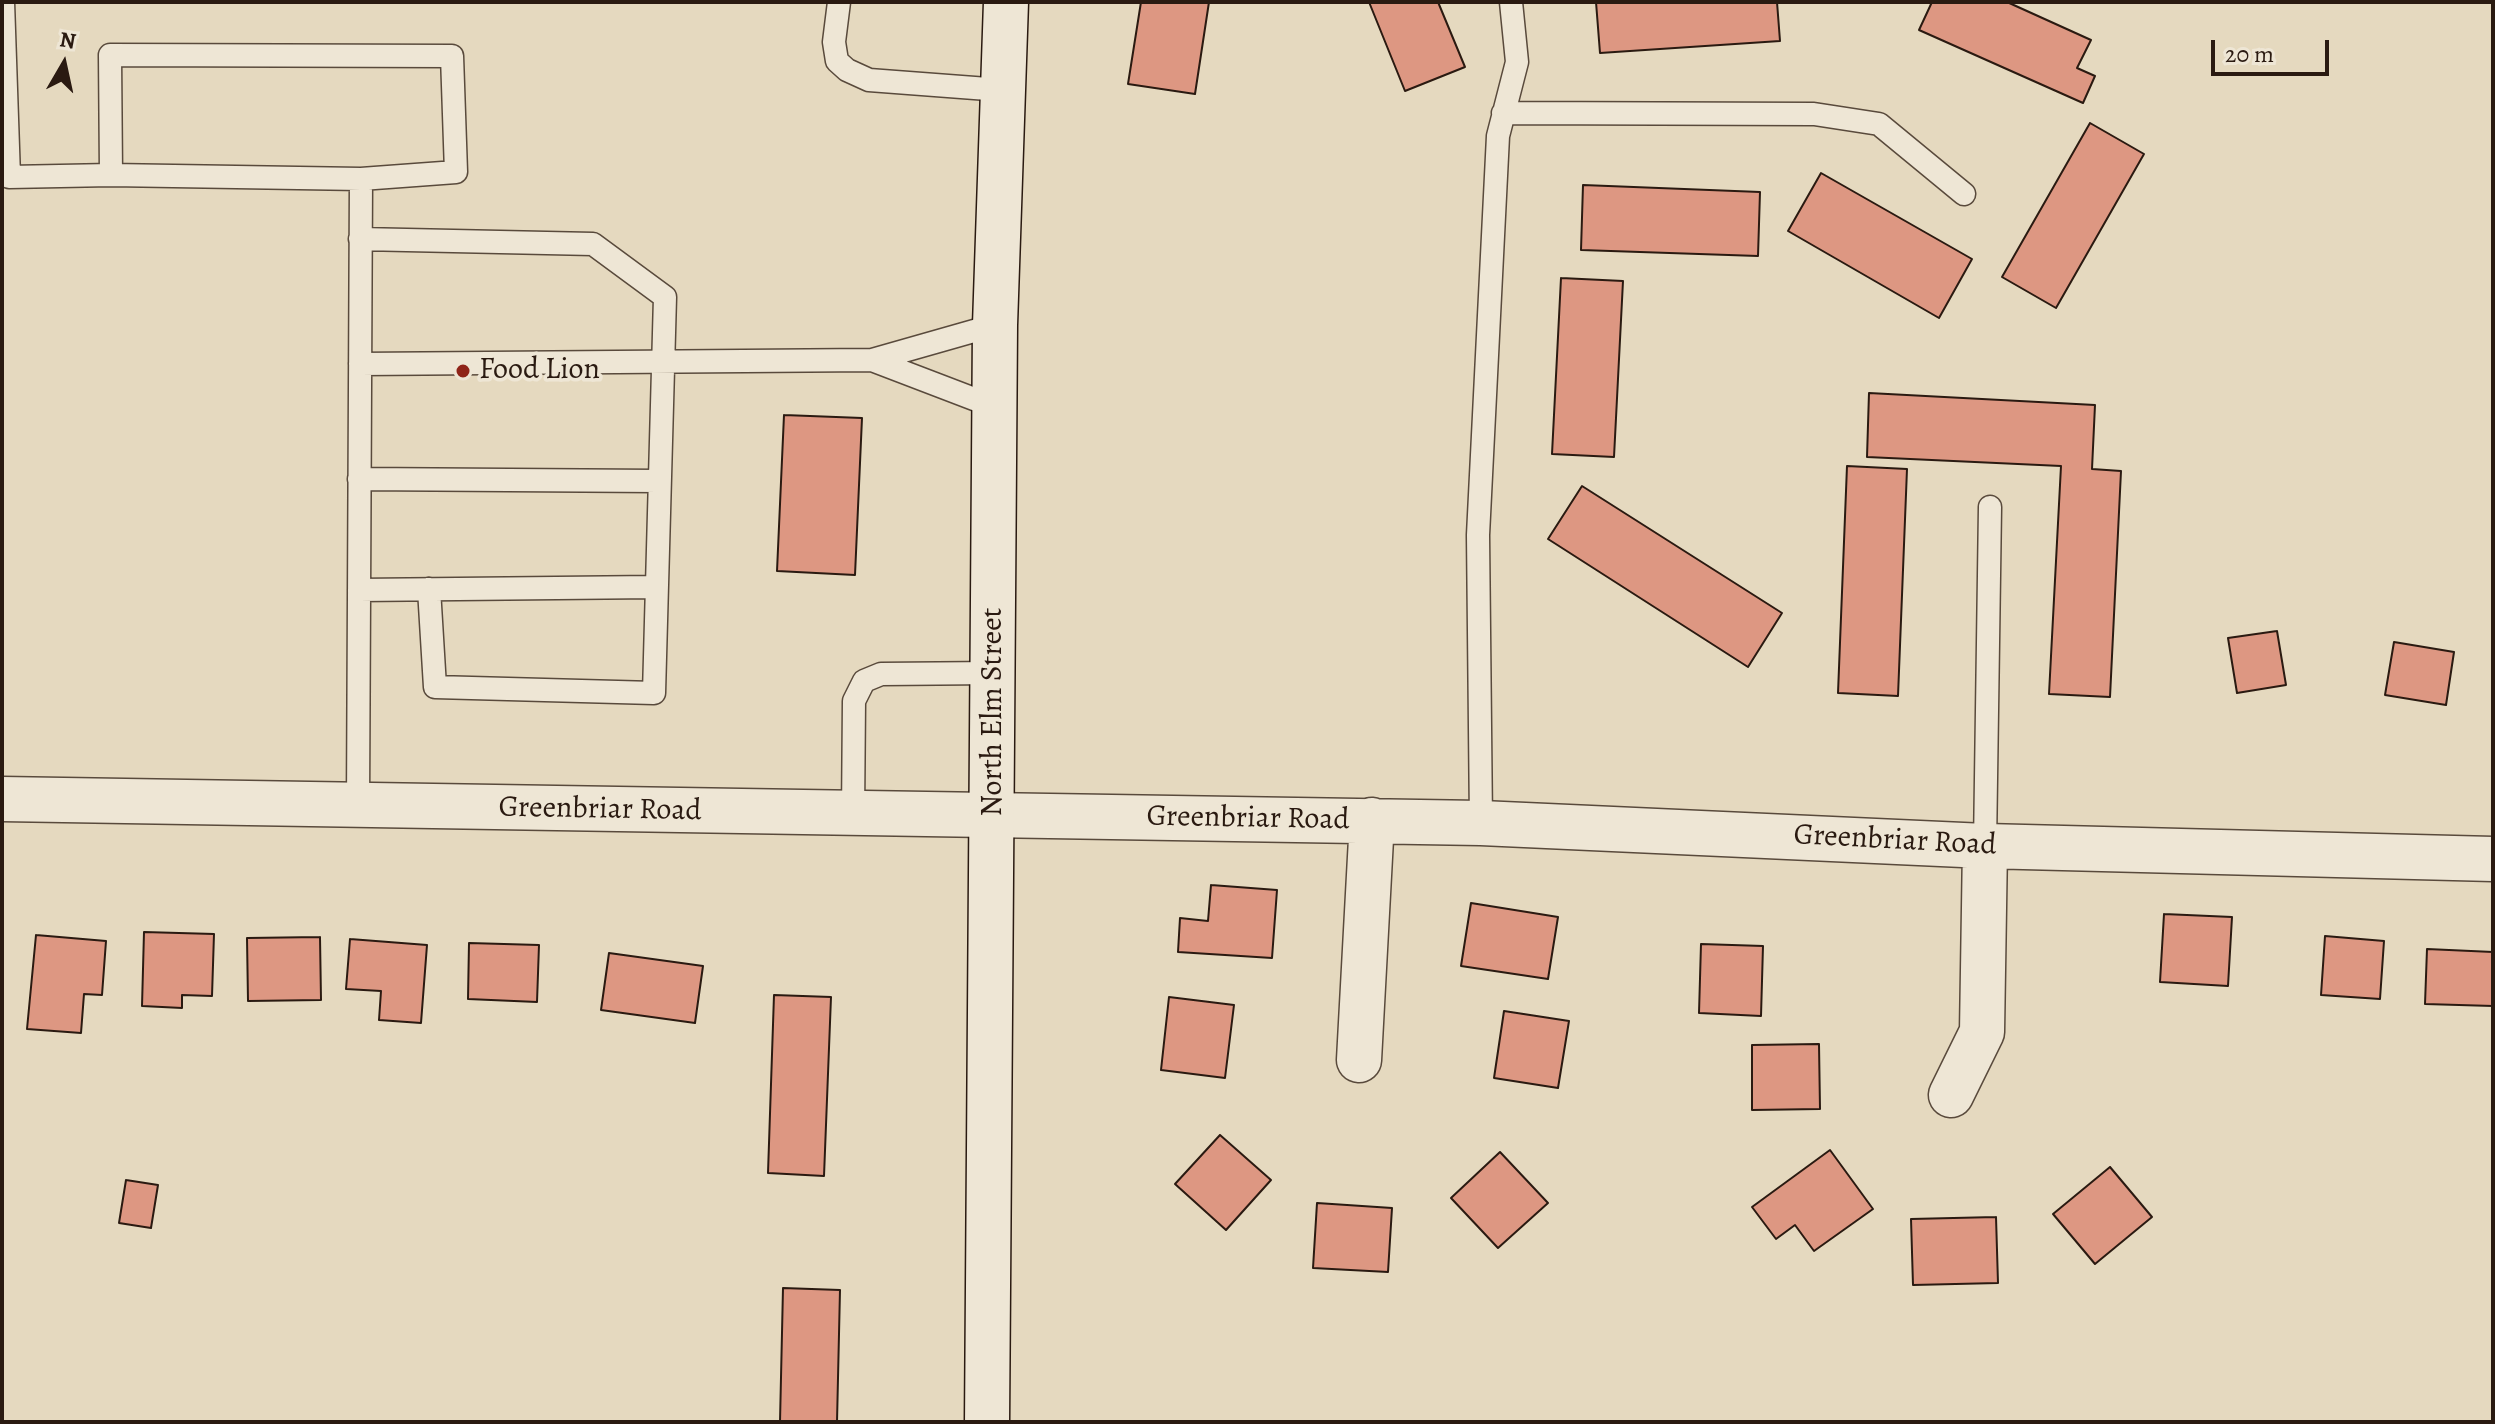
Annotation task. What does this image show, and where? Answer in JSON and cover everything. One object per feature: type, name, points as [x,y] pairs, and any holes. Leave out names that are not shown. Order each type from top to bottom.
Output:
[{"type":"street","name":"North Elm Street","points":[[987,1422],[995,673],[995,325],[1006,2]]},
{"type":"street","name":"Greenbriar Road","points":[[2,799],[853,815],[1372,820],[1985,846],[2493,859]]},
{"type":"street","points":[[1359,1060],[1372,820]]},
{"type":"street","points":[[1951,1095],[1982,1032],[1985,846]]},
{"type":"lane","points":[[3,2],[6,177],[111,175],[361,179],[456,172],[452,56],[110,55],[111,175]]},
{"type":"lane","points":[[839,2],[834,42],[837,61],[847,70],[869,80],[1001,90]]},
{"type":"lane","points":[[1481,823],[1478,535],[1496,167],[1503,113],[1517,62],[1511,2]]},
{"type":"lane","points":[[1503,113],[1814,114],[1879,124],[1964,194]]},
{"type":"lane","points":[[358,805],[361,179]]},
{"type":"lane","points":[[360,239],[593,244],[665,297],[654,693],[435,687],[429,589]]},
{"type":"lane","points":[[360,364],[872,360],[995,325]]},
{"type":"lane","points":[[872,360],[995,407]]},
{"type":"lane","points":[[359,479],[658,481]]},
{"type":"lane","points":[[1985,846],[1990,507]]},
{"type":"lane","points":[[359,590],[655,587]]},
{"type":"lane","points":[[853,815],[854,701],[864,681],[881,674],[995,673]]},
{"type":"building","points":[[1141,2],[1209,2],[1195,94],[1128,84]]},
{"type":"building","points":[[1369,2],[1438,2],[1465,67],[1405,91]]},
{"type":"building","points":[[1596,2],[1777,2],[1780,41],[1600,53]]},
{"type":"building","points":[[1932,2],[2007,2],[2091,40],[2077,68],[2095,76],[2083,103],[1919,30]]},
{"type":"building","points":[[2090,123],[2144,154],[2056,308],[2002,277]]},
{"type":"building","points":[[1821,173],[1972,259],[1939,318],[1788,231]]},
{"type":"building","points":[[1583,185],[1760,192],[1758,256],[1581,250]]},
{"type":"building","points":[[1561,278],[1623,281],[1614,457],[1552,454]]},
{"type":"building","points":[[1869,393],[2095,405],[2092,469],[2121,471],[2110,697],[2049,694],[2061,466],[1867,457]]},
{"type":"building","points":[[784,415],[862,418],[855,575],[777,571]]},
{"type":"building","points":[[1847,466],[1907,469],[1898,696],[1838,693]]},
{"type":"building","points":[[1582,486],[1782,613],[1748,667],[1548,539]]},
{"type":"building","points":[[2277,631],[2286,685],[2237,693],[2228,638]]},
{"type":"building","points":[[2394,642],[2454,652],[2446,705],[2385,695]]},
{"type":"building","points":[[1211,885],[1277,890],[1272,958],[1178,952],[1180,918],[1208,921]]},
{"type":"building","points":[[1471,903],[1558,917],[1548,979],[1461,966]]},
{"type":"building","points":[[2164,914],[2232,917],[2228,986],[2160,982]]},
{"type":"building","points":[[144,932],[214,934],[212,996],[182,995],[182,1008],[142,1006]]},
{"type":"building","points":[[36,935],[106,941],[102,995],[84,994],[81,1033],[27,1029]]},
{"type":"building","points":[[2325,936],[2384,941],[2380,999],[2321,995]]},
{"type":"building","points":[[320,937],[321,1000],[248,1001],[247,938]]},
{"type":"building","points":[[350,939],[427,945],[421,1023],[379,1020],[381,991],[346,989]]},
{"type":"building","points":[[469,943],[539,945],[537,1002],[468,999]]},
{"type":"building","points":[[1701,944],[1763,946],[1761,1016],[1699,1013]]},
{"type":"building","points":[[2427,949],[2493,952],[2493,1006],[2425,1004]]},
{"type":"building","points":[[609,953],[703,966],[695,1023],[601,1010]]},
{"type":"building","points":[[774,995],[831,997],[824,1176],[768,1173]]},
{"type":"building","points":[[1169,997],[1234,1005],[1225,1078],[1161,1070]]},
{"type":"building","points":[[1504,1011],[1569,1021],[1558,1088],[1494,1078]]},
{"type":"building","points":[[1819,1044],[1820,1109],[1752,1110],[1752,1045]]},
{"type":"building","points":[[1220,1135],[1271,1180],[1226,1230],[1175,1184]]},
{"type":"building","points":[[1830,1150],[1873,1209],[1814,1251],[1795,1225],[1776,1239],[1752,1207]]},
{"type":"building","points":[[1500,1152],[1548,1203],[1498,1248],[1451,1198]]},
{"type":"building","points":[[2110,1167],[2152,1217],[2095,1264],[2053,1214]]},
{"type":"building","points":[[126,1180],[158,1185],[151,1228],[119,1223]]},
{"type":"building","points":[[1317,1203],[1392,1208],[1388,1272],[1313,1268]]},
{"type":"building","points":[[1996,1217],[1998,1283],[1913,1285],[1911,1219]]},
{"type":"building","points":[[783,1288],[840,1290],[837,1422],[780,1422]]},
{"type":"place","name":"Food Lion","points":[[463,371]]}]
